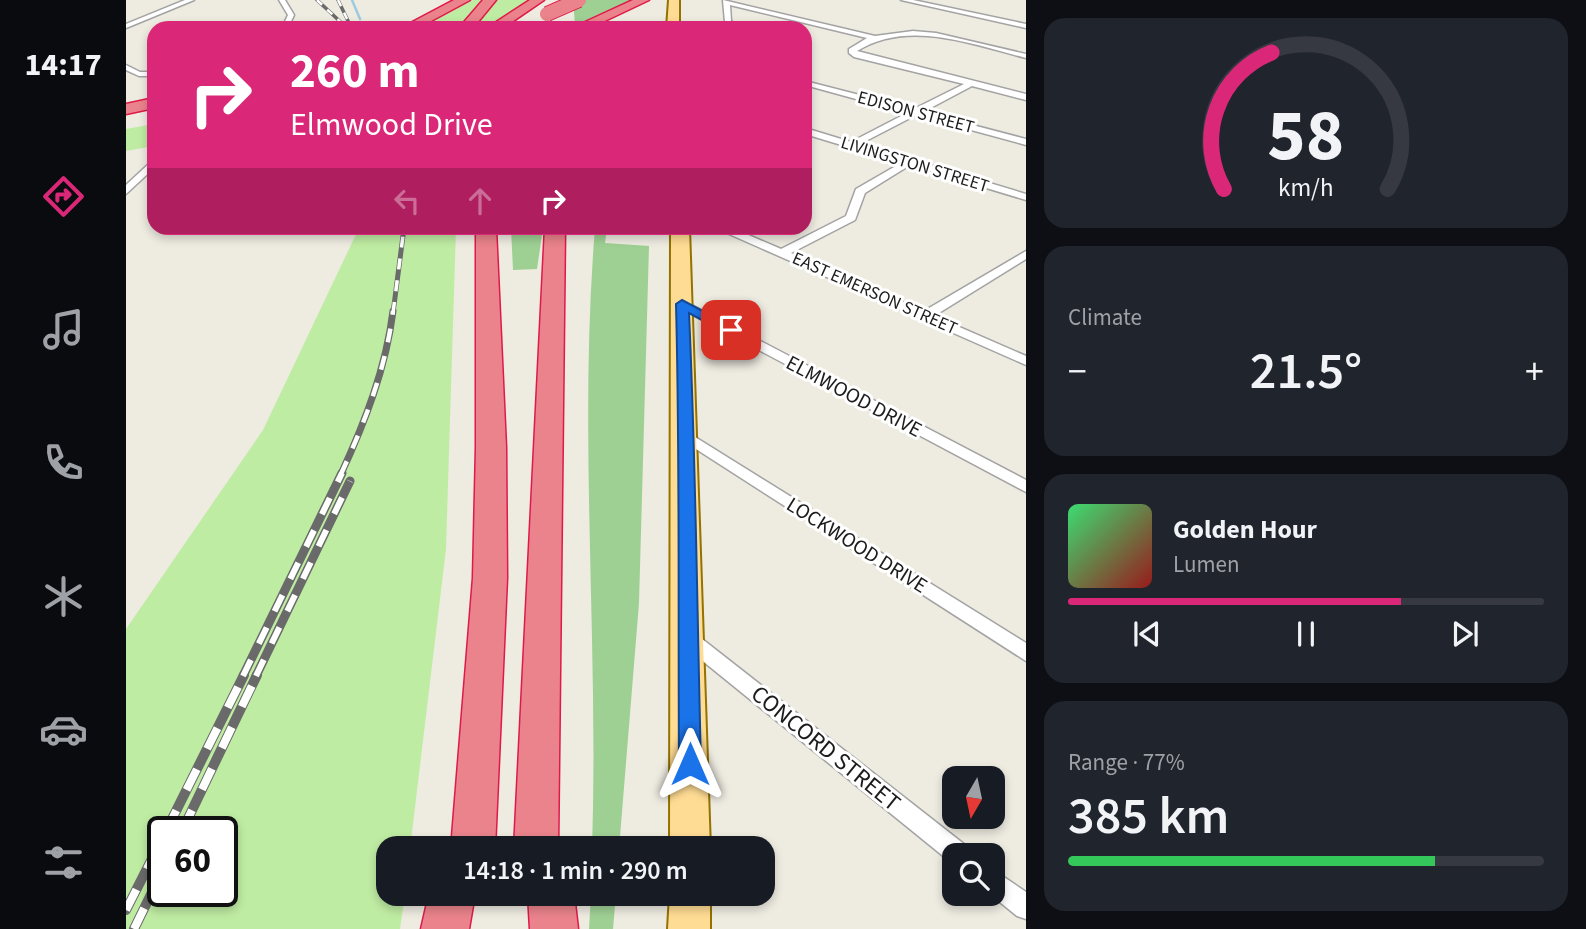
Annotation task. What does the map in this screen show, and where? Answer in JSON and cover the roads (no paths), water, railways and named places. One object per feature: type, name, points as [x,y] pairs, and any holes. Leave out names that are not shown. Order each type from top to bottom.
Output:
[{"type":"highway","points":[[421,21],[453,0]]},
{"type":"highway","points":[[424,21],[464,0]]},
{"type":"highway","points":[[472,21],[490,0]]},
{"type":"highway","points":[[506,21],[538,0]]},
{"type":"highway","points":[[566,0],[569,21]]},
{"type":"highway","points":[[532,21],[579,0]]},
{"type":"highway","points":[[590,21],[648,3]]},
{"type":"highway","points":[[622,21],[648,3]]},
{"type":"highway","points":[[126,108],[147,104]]},
{"type":"highway","points":[[126,123],[147,119]]},
{"type":"highway","points":[[476,235],[486,311]]},
{"type":"highway","points":[[474,836],[481,759],[491,508],[486,235]]},
{"type":"highway","points":[[536,836],[555,235]]},
{"type":"highway","points":[[551,401],[569,235]]},
{"type":"highway","points":[[539,755],[547,836]]},
{"type":"highway","points":[[465,836],[481,759]]},
{"type":"highway","points":[[444,929],[449,906]]},
{"type":"highway","points":[[466,929],[468,906]]},
{"type":"highway","points":[[532,929],[533,906]]},
{"type":"highway","points":[[552,906],[554,929]]},
{"type":"main road","points":[[673,21],[674,0]]},
{"type":"main road","points":[[680,235],[687,437],[685,508],[690,640],[690,836]]},
{"type":"main road","points":[[690,906],[690,929]]},
{"type":"street","points":[[126,26],[191,0]]},
{"type":"street","points":[[282,0],[291,15],[288,21]]},
{"type":"street","points":[[904,0],[919,1],[1026,26]]},
{"type":"street","points":[[728,21],[726,1],[807,21],[823,16]]},
{"type":"street","points":[[812,22],[878,39]]},
{"type":"street","points":[[1026,56],[916,31],[902,31],[852,49],[852,53],[1026,97]]},
{"type":"street","points":[[126,67],[139,74],[147,74]]},
{"type":"street","points":[[852,145],[972,83]]},
{"type":"street","name":"EDISON STREET","points":[[812,85],[1026,142]]},
{"type":"street","name":"LIVINGSTON STREET","points":[[812,133],[1026,197]]},
{"type":"street","points":[[784,252],[851,218],[860,191],[907,163]]},
{"type":"street","points":[[126,191],[147,169]]},
{"type":"street","name":"EAST EMERSON STREET","points":[[742,235],[1026,361]]},
{"type":"street","points":[[925,316],[1026,254]]},
{"type":"street","name":"ELMWOOD DRIVE","points":[[682,304],[1026,487]]},
{"type":"street","name":"LOCKWOOD DRIVE","points":[[687,437],[1026,653]]},
{"type":"street","name":"CONCORD STREET","points":[[690,640],[945,843]]},
{"type":"street","points":[[1005,890],[1026,907]]},
{"type":"waterway","points":[[352,0],[360,19]]},
{"type":"railway","points":[[317,0],[340,21]]},
{"type":"railway","points":[[338,0],[348,21]]},
{"type":"railway","points":[[393,313],[403,235]]},
{"type":"railway","points":[[341,474],[373,394],[393,311]]},
{"type":"railway","points":[[243,676],[342,473]]},
{"type":"railway","points":[[256,676],[350,481]]},
{"type":"railway","points":[[174,816],[244,675]]},
{"type":"railway","points":[[189,816],[257,675]]},
{"type":"railway","points":[[126,910],[147,869]]},
{"type":"railway","points":[[134,929],[147,903]]}]
